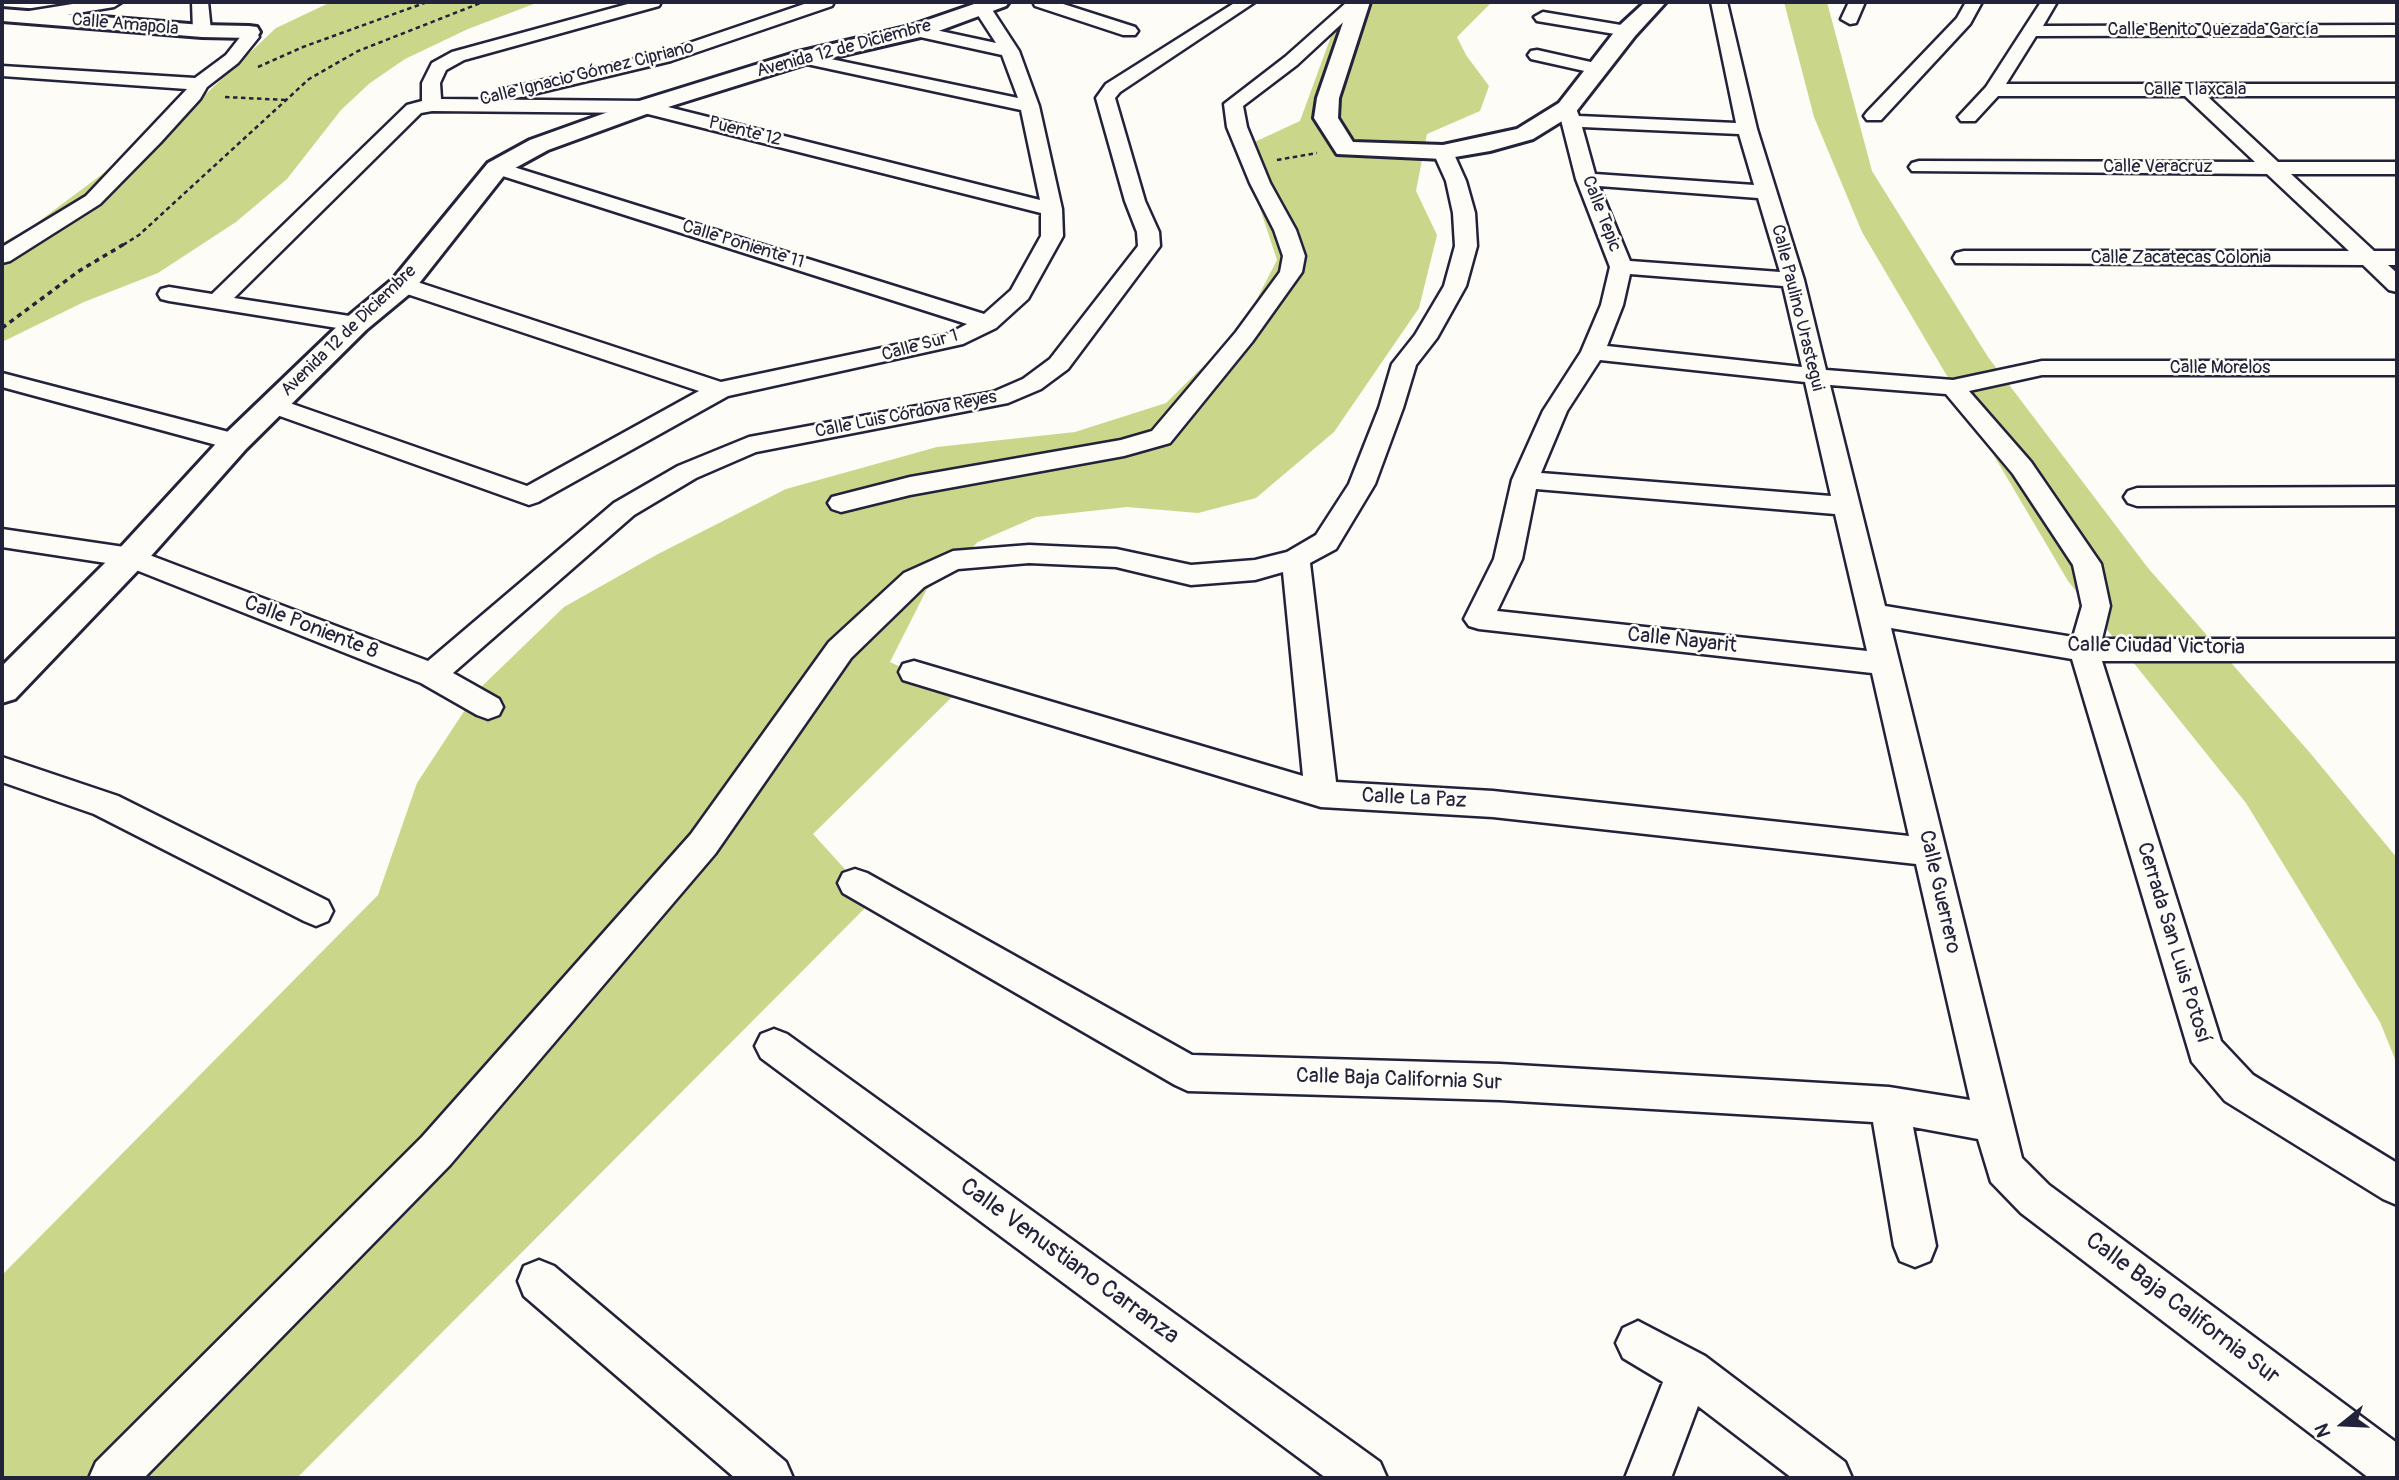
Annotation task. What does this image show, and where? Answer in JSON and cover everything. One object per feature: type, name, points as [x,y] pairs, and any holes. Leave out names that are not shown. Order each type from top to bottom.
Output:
[{"type":"street","points":[[29,16],[114,2]]},
{"type":"street","points":[[200,2],[202,31]]},
{"type":"street","points":[[217,302],[414,109],[432,105],[431,83],[438,67],[458,56],[653,2]]},
{"type":"street","name":"Calle Ignacio Gómez Cipriano","points":[[467,105],[665,57],[826,2]]},
{"type":"street","points":[[1041,2],[1129,31]]},
{"type":"street","name":"Calle Luis Córdova Reyes","points":[[432,675],[624,509],[687,472],[749,445],[999,398],[1032,384],[1059,364],[1149,246],[1148,232],[1135,201],[1105,98],[1113,88],[1247,2]]},
{"type":"street","points":[[841,503],[910,486],[1124,448],[1161,437],[1244,337],[1290,272],[1294,256],[1286,230],[1252,164],[1237,127],[1233,104],[1291,61],[1358,2]]},
{"type":"street","points":[[1358,2],[1328,98],[1326,118],[1356,149],[1432,152],[1490,144],[1525,134],[1569,114],[1747,129]]},
{"type":"street","points":[[1569,114],[1598,69],[1628,31],[1656,2]]},
{"type":"street","name":"Calle Paulino Urastegui","points":[[1718,2],[1747,129],[1793,280],[1845,506],[1875,615]]},
{"type":"street","points":[[1850,19],[1857,2]]},
{"type":"street","points":[[1874,117],[1965,20],[1974,2]]},
{"type":"street","points":[[1968,117],[1993,90],[2049,2]]},
{"type":"street","name":"Avenida 12 de Diciembre","points":[[2,689],[131,557],[235,442],[356,324],[403,285],[497,168],[539,145],[644,107],[802,58],[917,32],[991,5]]},
{"type":"street","name":"Calle Sur 1","points":[[272,405],[529,496],[720,390],[955,339],[988,323],[1020,294],[1052,236],[1052,209],[1030,106],[991,5]]},
{"type":"street","name":"Calle Amapola","points":[[2,15],[202,31],[249,32]]},
{"type":"street","points":[[1543,17],[1628,31]]},
{"type":"street","name":"Calle Benito Quezada García","points":[[2029,31],[2397,30]]},
{"type":"street","points":[[2,256],[93,200],[196,90],[232,59],[250,37],[249,32]]},
{"type":"street","points":[[917,32],[1010,51]]},
{"type":"street","points":[[1537,55],[1598,69]]},
{"type":"street","points":[[802,58],[1030,106]]},
{"type":"street","points":[[2,71],[196,90]]},
{"type":"street","points":[[2189,89],[2397,285]]},
{"type":"street","name":"Calle Tlaxcala","points":[[1993,90],[2397,90]]},
{"type":"street","name":"Puente 12","points":[[432,105],[644,107],[1052,209]]},
{"type":"street","name":"Calle Tepic","points":[[1479,618],[1508,559],[1525,480],[1555,411],[1593,352],[1612,305],[1621,267],[1586,179],[1569,114]]},
{"type":"street","points":[[113,1478],[436,1151],[703,844],[840,650],[914,580],[953,560],[1029,554],[1116,558],[1191,575],[1255,570],[1296,559],[1326,541],[1362,484],[1391,408],[1404,364],[1425,338],[1455,286],[1466,246],[1464,213],[1456,181],[1432,152]]},
{"type":"street","name":"Calle Veracruz","points":[[1919,167],[2397,167]]},
{"type":"street","name":"Calle Poniente 11","points":[[497,168],[988,323]]},
{"type":"street","points":[[1586,179],[1766,192]]},
{"type":"street","points":[[2,229],[40,231]]},
{"type":"street","name":"Calle Zacatecas Colonia","points":[[1964,258],[2397,258]]},
{"type":"street","points":[[1621,267],[1793,280]]},
{"type":"street","points":[[403,285],[720,390]]},
{"type":"street","points":[[170,294],[356,324]]},
{"type":"street","name":"Calle Morelos","points":[[1593,352],[1815,376],[1953,387],[2042,368],[2397,368]]},
{"type":"street","points":[[2,380],[235,442]]},
{"type":"street","points":[[1953,387],[2022,468],[2087,564],[2096,606],[2084,650]]},
{"type":"street","points":[[1525,480],[1845,506]]},
{"type":"street","points":[[2137,497],[2397,496]]},
{"type":"street","name":"Calle Poniente 8","points":[[7,545],[131,557],[432,675],[488,707]]},
{"type":"street","points":[[1296,559],[1321,794]]},
{"type":"street","name":"Calle Ciudad Victoria","points":[[1875,615],[2084,650],[2397,650]]},
{"type":"street","name":"Calle Guerrero","points":[[1875,615],[2005,1168]]},
{"type":"street","name":"Calle Nayarit","points":[[1479,618],[1885,664]]},
{"type":"street","name":"Cerrada San Luis Potosí","points":[[2084,650],[2205,1050],[2239,1088],[2397,1185]]},
{"type":"street","name":"Calle La Paz","points":[[914,673],[1321,794],[1493,804],[1929,852]]},
{"type":"street","points":[[2,769],[106,805],[316,911]]},
{"type":"street","name":"Calle Baja California Sur","points":[[855,883],[1188,1073],[1500,1082],[1889,1105],[1993,1123]]},
{"type":"street","name":"Calle Venustiano Carranza","points":[[774,1046],[1364,1478]]},
{"type":"street","points":[[1889,1105],[1915,1246]]},
{"type":"street","name":"Calle Baja California Sur","points":[[2005,1168],[2035,1199],[2397,1471]]},
{"type":"street","points":[[539,1281],[770,1478]]},
{"type":"street","points":[[1638,1343],[1689,1372],[1829,1478]]},
{"type":"street","points":[[1647,1478],[1689,1372]]},
{"type":"path","points":[[254,69],[303,47],[427,2]]},
{"type":"path","points":[[2,328],[79,271],[139,235],[309,79],[358,51],[483,2]]},
{"type":"path","points":[[196,90],[287,100]]},
{"type":"path","points":[[1252,164],[1356,149]]},
{"type":"green space","points":[[331,2],[539,2],[468,29],[405,59],[370,83],[341,110],[287,179],[236,222],[158,273],[84,302],[2,342],[2,243],[30,228],[191,108],[276,28]]},
{"type":"green space","points":[[1349,2],[1492,2],[1457,37],[1466,55],[1489,86],[1480,111],[1427,134],[1416,191],[1437,235],[1419,308],[1334,432],[1256,498],[1198,513],[1127,507],[1036,517],[978,542],[927,589],[890,662],[956,693],[813,834],[873,900],[297,1478],[2,1478],[2,1275],[378,895],[417,783],[478,690],[564,607],[658,554],[786,489],[937,447],[1075,432],[1166,403],[1242,328],[1277,260],[1248,172],[1248,145],[1300,121],[1341,9]]},
{"type":"green space","points":[[1784,2],[1827,2],[1872,171],[1988,357],[2148,568],[2311,754],[2397,858],[2397,1064],[2380,1022],[2246,803],[2068,581],[1862,232],[1814,117]]}]
